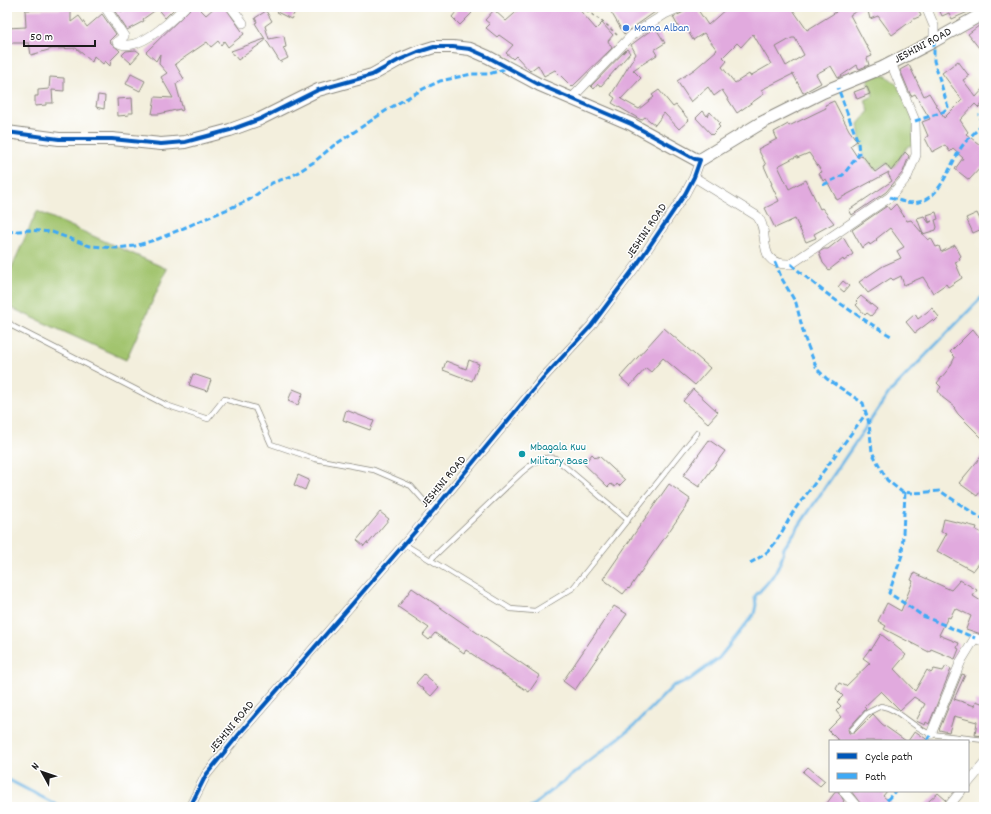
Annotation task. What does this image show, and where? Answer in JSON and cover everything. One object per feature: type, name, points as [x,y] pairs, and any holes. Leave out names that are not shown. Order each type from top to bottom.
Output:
[{"type":"street","points":[[105,7],[124,36],[117,42],[122,45],[136,44],[145,40],[185,7]]},
{"type":"street","points":[[230,7],[243,23]]},
{"type":"street","points":[[571,98],[624,42],[665,14],[681,7]]},
{"type":"street","points":[[926,7],[934,26],[934,41]]},
{"type":"street","name":"JESHINI ROAD","points":[[192,807],[192,803],[206,775],[240,733],[404,544],[543,378],[591,326],[636,266],[694,177],[700,160],[761,123],[823,92],[838,88],[891,63],[984,13]]},
{"type":"street","points":[[7,132],[59,139],[112,139],[161,144],[185,142],[230,130],[260,118],[318,90],[372,76],[399,60],[434,47],[453,47],[470,49],[571,98],[631,124],[695,159],[700,160]]},
{"type":"street","points":[[694,177],[757,216],[761,222],[764,248],[768,254],[779,264],[792,264],[890,197],[907,177],[916,154],[915,121],[891,63]]},
{"type":"street","points":[[931,734],[961,661],[975,638],[984,642]]},
{"type":"street","points":[[969,782],[984,764]]},
{"type":"street","points":[[844,792],[856,807]]},
{"type":"street","points":[[948,807],[960,792]]},
{"type":"lane","points":[[7,321],[14,328],[166,405],[208,419],[224,399],[255,408],[271,444],[315,459],[374,470],[411,486],[432,511]]},
{"type":"lane","points":[[404,544],[511,608],[534,611],[573,588],[697,433]]},
{"type":"lane","points":[[430,560],[521,473],[537,461],[547,457],[555,458],[628,520]]},
{"type":"lane","points":[[852,730],[867,713],[881,706],[888,707],[910,724],[931,734],[984,740]]},
{"type":"path","points":[[582,7],[608,26],[624,42]]},
{"type":"green space","points":[[878,75],[886,76],[896,83],[913,115],[913,145],[908,146],[893,169],[886,163],[875,170],[862,154],[858,124],[869,111],[865,100],[873,96],[868,79]]},
{"type":"green space","points":[[37,211],[167,269],[126,360],[7,306],[7,278]]},
{"type":"building","points":[[119,7],[122,12],[130,7],[133,12],[139,7],[160,7],[143,19],[144,21],[127,30],[114,10]]},
{"type":"building","points":[[164,7],[176,7],[165,18],[160,12]]},
{"type":"building","points":[[192,7],[198,7],[206,15],[215,7],[225,7],[244,34],[228,47],[224,41],[221,45],[218,41],[211,47],[207,42],[175,64],[184,79],[176,84],[183,110],[181,111],[180,109],[159,114],[152,114],[155,97],[173,98],[161,77],[167,73],[159,64],[160,54],[156,61],[146,52]]},
{"type":"building","points":[[280,7],[298,7],[291,19],[277,12]]},
{"type":"building","points":[[460,7],[466,7],[472,13],[460,25],[452,17]]},
{"type":"building","points":[[522,7],[577,7],[596,29],[602,23],[613,35],[608,41],[612,48],[572,87],[555,70],[544,76],[538,65],[530,71],[516,56],[513,59],[506,53],[513,45],[499,35],[497,37],[486,28],[490,24],[485,20],[494,10],[506,21]]},
{"type":"building","points":[[608,7],[662,7],[624,34]]},
{"type":"building","points":[[687,7],[696,7],[708,25],[728,7],[791,7],[807,30],[836,12],[833,7],[864,7],[850,15],[872,56],[867,58],[869,65],[859,69],[857,65],[838,78],[831,66],[816,74],[821,83],[803,93],[793,74],[761,90],[764,94],[737,113],[722,90],[714,96],[708,87],[691,102],[677,81],[695,69],[717,50],[704,33],[693,40],[686,28],[684,27],[680,30],[673,17],[684,12]],"holes":[[[753,34],[771,64],[750,76],[749,74],[735,83],[722,67],[727,61],[723,57],[737,43],[741,47]],[[792,38],[795,38],[804,55],[786,66],[776,47]]]},
{"type":"building","points":[[867,7],[917,7],[921,16],[914,19],[892,35],[878,16],[870,19]]},
{"type":"building","points":[[938,7],[979,7],[952,19],[949,13],[942,16]]},
{"type":"building","points":[[71,9],[71,22],[79,16],[87,27],[102,14],[116,34],[109,41],[120,51],[111,60],[110,66],[105,61],[103,64],[94,56],[92,62],[76,48],[52,49],[31,55],[29,43],[7,43],[7,28],[26,27],[25,10]]},
{"type":"building","points":[[266,11],[272,21],[265,26],[269,39],[284,36],[286,47],[283,48],[288,58],[280,62],[266,40],[238,60],[231,51],[265,39],[255,23],[257,22],[255,18]]},
{"type":"building","points":[[984,22],[984,44],[979,48],[968,34]]},
{"type":"building","points":[[655,27],[665,43],[654,50],[657,55],[633,70],[641,78],[621,99],[639,109],[654,97],[652,95],[659,90],[673,107],[676,105],[689,120],[679,129],[664,113],[655,125],[645,117],[641,120],[612,103],[615,98],[611,95],[636,54],[631,45]]},
{"type":"building","points":[[627,49],[630,53],[601,86],[598,84],[594,89],[591,86]]},
{"type":"building","points":[[136,50],[140,53],[131,63],[122,55],[126,51]]},
{"type":"building","points":[[958,61],[969,76],[963,80],[976,97],[984,88],[984,101],[979,108],[975,104],[960,120],[968,132],[966,134],[984,148],[984,164],[969,180],[955,169],[963,158],[953,149],[950,152],[945,145],[932,152],[925,138],[928,136],[922,122],[930,119],[915,94],[911,96],[900,70],[909,65],[924,96],[929,93],[944,118],[962,100],[942,73]]},
{"type":"building","points":[[131,74],[145,81],[140,91],[126,84]]},
{"type":"building","points":[[50,77],[64,78],[64,91],[52,90],[53,103],[35,106],[35,96],[38,96],[38,90],[49,89]]},
{"type":"building","points":[[867,87],[870,94],[857,99],[854,92]]},
{"type":"building","points":[[98,95],[105,96],[104,109],[96,107]]},
{"type":"building","points":[[132,98],[133,113],[118,116],[117,99]]},
{"type":"building","points":[[834,101],[849,130],[857,141],[850,146],[858,158],[862,155],[875,172],[886,164],[891,171],[905,152],[909,156],[903,172],[886,192],[852,215],[849,210],[892,181],[888,174],[889,172],[837,200],[826,179],[823,181],[819,173],[822,172],[809,153],[797,158],[797,156],[778,166],[789,189],[806,180],[820,209],[822,208],[834,223],[814,234],[816,238],[806,242],[795,219],[775,228],[765,208],[779,201],[764,166],[766,165],[758,149],[777,139],[774,132],[788,124],[789,126],[826,108],[825,105]]},
{"type":"building","points":[[703,111],[707,116],[710,112],[720,123],[718,125],[720,127],[712,135],[696,118]]},
{"type":"building","points":[[896,204],[907,221],[911,220],[928,240],[931,238],[936,247],[939,246],[941,252],[955,245],[961,256],[959,258],[960,260],[955,262],[962,278],[948,287],[946,284],[933,293],[923,277],[904,285],[901,276],[893,280],[891,278],[868,293],[859,282],[883,266],[901,258],[897,251],[904,247],[890,228],[870,245],[869,243],[862,248],[852,230],[887,206],[890,210]]},
{"type":"building","points":[[936,212],[938,219],[935,220],[937,227],[936,230],[923,234],[917,218],[924,216],[929,223],[932,221],[929,222],[927,215]]},
{"type":"building","points":[[977,213],[984,228],[973,233],[966,218]]},
{"type":"building","points":[[843,237],[853,254],[844,261],[843,259],[829,270],[823,263],[819,252],[824,249],[828,249]]},
{"type":"building","points":[[843,281],[849,286],[844,292],[838,287]]},
{"type":"building","points":[[861,296],[877,309],[871,316],[867,313],[865,315],[856,305],[858,303],[856,301]]},
{"type":"building","points":[[932,308],[939,317],[934,322],[932,320],[915,333],[906,322],[915,314],[918,319]]},
{"type":"building","points":[[664,328],[710,368],[695,385],[663,358],[651,372],[646,368],[630,386],[620,377]]},
{"type":"building","points":[[973,329],[984,343],[984,440],[958,414],[954,408],[955,407],[942,397],[938,391],[941,387],[937,383],[950,367],[955,357],[950,352]]},
{"type":"building","points":[[469,360],[479,364],[472,381],[443,370],[446,361],[466,369]]},
{"type":"building","points":[[193,374],[211,380],[207,391],[189,385]]},
{"type":"building","points":[[293,389],[303,393],[298,405],[288,401]]},
{"type":"building","points":[[693,389],[718,412],[708,423],[683,401]]},
{"type":"building","points":[[346,410],[374,421],[370,430],[343,420]]},
{"type":"building","points":[[709,440],[725,451],[699,487],[683,476]]},
{"type":"building","points":[[984,453],[984,486],[977,496],[959,483]]},
{"type":"building","points":[[592,454],[596,458],[599,456],[625,480],[619,486],[617,484],[615,487],[611,484],[608,487],[584,464]]},
{"type":"building","points":[[298,475],[309,480],[305,490],[294,485]]},
{"type":"building","points":[[669,484],[690,499],[688,504],[629,589],[628,588],[623,594],[603,579]]},
{"type":"building","points":[[380,512],[389,519],[368,544],[367,542],[364,546],[357,540]]},
{"type":"building","points":[[944,519],[977,527],[976,530],[984,534],[984,557],[973,571],[937,551],[947,533],[941,532]]},
{"type":"building","points":[[914,573],[951,590],[960,580],[977,590],[973,596],[984,603],[984,635],[966,629],[971,616],[955,608],[950,618],[948,617],[939,635],[959,643],[957,648],[959,649],[955,659],[931,649],[929,652],[884,629],[886,626],[878,621],[887,603],[901,611],[913,581],[911,580]]},
{"type":"building","points":[[412,588],[540,676],[529,692],[466,650],[464,653],[435,633],[429,640],[423,635],[429,628],[398,607]]},
{"type":"building","points":[[614,606],[627,614],[575,690],[563,681]]},
{"type":"building","points":[[881,634],[906,655],[894,669],[915,691],[927,670],[931,673],[934,669],[943,671],[946,666],[951,669],[929,724],[926,722],[925,725],[916,721],[925,704],[914,697],[900,710],[881,691],[864,707],[866,709],[848,729],[849,733],[854,733],[873,714],[882,724],[905,740],[838,740],[828,730],[841,717],[836,711],[841,706],[837,702],[843,696],[836,689],[839,683],[846,686],[870,663],[863,658],[870,649],[871,650]]},
{"type":"building","points":[[424,674],[439,687],[431,696],[416,683]]},
{"type":"building","points":[[962,674],[965,675],[954,699],[975,706],[976,701],[984,704],[984,736],[975,735],[977,722],[954,716],[949,732],[939,730]]},
{"type":"building","points":[[915,731],[928,740],[909,740]]},
{"type":"building","points":[[808,767],[825,781],[820,786],[803,772]]},
{"type":"building","points":[[835,792],[839,792],[844,801],[839,807],[824,807]]},
{"type":"building","points":[[852,792],[886,792],[883,796],[896,807],[863,807]]},
{"type":"building","points":[[938,793],[946,800],[942,807],[922,807]]},
{"type":"waterway","points":[[531,807],[634,726],[673,686],[689,680],[719,658],[754,614],[756,605],[755,596],[770,580],[778,568],[784,548],[889,393],[984,295]]},
{"type":"waterway","points":[[7,779],[61,807]]},
{"type":"marked path","points":[[915,121],[943,112],[948,107],[934,61],[934,41]]},
{"type":"marked path","points":[[7,232],[29,230],[52,232],[90,246],[116,248],[135,246],[158,239],[249,200],[272,183],[292,176],[314,162],[333,146],[390,108],[423,89],[440,81],[472,74],[489,74],[507,68]]},
{"type":"marked path","points":[[823,185],[843,175],[859,154],[858,142],[838,88]]},
{"type":"marked path","points":[[890,197],[905,202],[917,202],[927,199],[935,193],[961,147],[984,123],[978,115]]},
{"type":"marked path","points":[[775,262],[782,279],[796,303],[805,339],[817,369],[827,379],[863,403],[869,423],[872,452],[887,480],[902,492],[914,493],[940,491],[984,520]]},
{"type":"marked path","points":[[791,264],[839,303],[891,336]]},
{"type":"marked path","points":[[750,563],[761,557],[775,543],[798,505],[867,412]]},
{"type":"marked path","points":[[905,492],[902,555],[889,593],[923,616],[975,638]]},
{"type":"marked path","points":[[928,740],[931,734]]},
{"type":"marked path","points":[[881,807],[894,792]]},
{"type":"cycle path","points":[[7,132],[59,139],[112,139],[161,144],[185,142],[230,130],[260,119],[318,90],[372,75],[399,60],[418,52],[434,47],[453,47],[470,49],[488,57],[540,85],[631,124],[695,159],[700,160],[694,177],[685,194],[636,266],[591,326],[543,378],[433,511],[240,733],[206,775],[192,803],[192,807]]},
{"type":"place","name":"Mama Alban","points":[[626,28]]},
{"type":"place","name":"Mbagala Kuu Military Base","points":[[522,454]]}]
